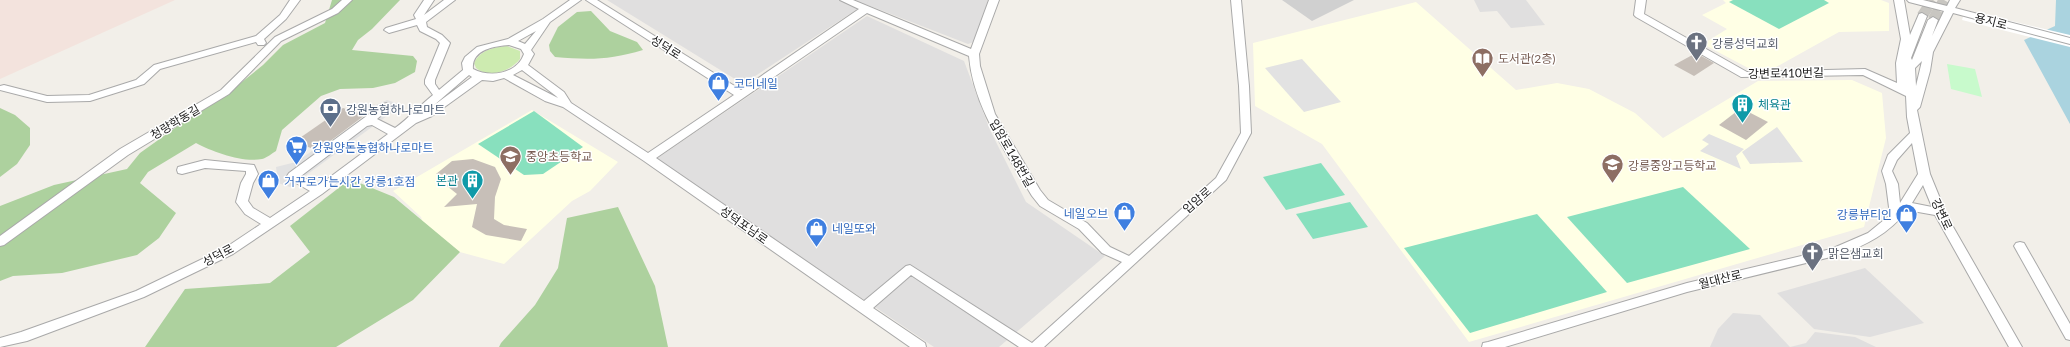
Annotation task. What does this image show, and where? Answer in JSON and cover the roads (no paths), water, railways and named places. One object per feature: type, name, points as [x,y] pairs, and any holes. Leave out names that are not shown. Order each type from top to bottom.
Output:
[{"type":"street","points":[[4,88],[47,99],[90,98],[140,82],[157,67],[259,38],[283,17],[295,0]]},
{"type":"street","name":"청량학동길","points":[[0,242],[124,152],[224,92],[278,39],[335,11],[347,0]]},
{"type":"street","points":[[429,0],[420,12],[420,21],[423,29],[439,37],[445,43],[430,80],[430,84],[438,95]]},
{"type":"street","points":[[389,30],[420,21],[450,0]]},
{"type":"street","points":[[510,42],[546,21],[576,0]]},
{"type":"street","name":"성덕로","points":[[591,0],[740,94]]},
{"type":"street","points":[[844,0],[974,54]]},
{"type":"street","name":"입암로148번길","points":[[994,0],[974,54],[974,66],[990,114],[1036,193],[1044,203],[1083,226],[1106,250],[1130,261]]},
{"type":"street","name":"입암로","points":[[1036,347],[1220,180],[1246,133],[1244,86],[1236,0]]},
{"type":"street","name":"강변로410번길","points":[[1641,0],[1639,16],[1745,75],[1865,72],[1911,94]]},
{"type":"street","points":[[1898,0],[1906,39]]},
{"type":"street","name":"용지로","points":[[1912,0],[1924,1],[1948,10],[2070,41]]},
{"type":"street","points":[[1912,117],[1925,71],[1928,52],[1948,10],[1955,0]]},
{"type":"street","points":[[1911,94],[1902,84],[1901,63],[1906,39],[1924,1]]},
{"type":"street","points":[[648,158],[866,9]]},
{"type":"street","name":"강변로","points":[[1922,16],[1906,58],[1910,67],[1912,117],[1924,174],[1940,212],[2016,347]]},
{"type":"street","points":[[1910,67],[1917,61],[1933,20]]},
{"type":"street","points":[[527,48],[543,28],[546,21]]},
{"type":"street","points":[[259,38],[263,54]]},
{"type":"street","points":[[510,42],[520,44],[527,48],[529,53],[528,60],[523,66],[506,75],[492,78],[479,77],[468,71],[466,65],[469,58],[476,51],[492,44],[510,42]]},
{"type":"street","points":[[523,66],[560,94],[567,105]]},
{"type":"street","points":[[412,121],[420,110],[468,71]]},
{"type":"street","points":[[506,75],[549,99],[567,105]]},
{"type":"street","points":[[412,121],[428,114],[479,77]]},
{"type":"street","name":"성덕포남로","points":[[567,105],[648,158],[920,347]]},
{"type":"street","points":[[318,191],[293,176],[387,106]]},
{"type":"street","points":[[364,123],[373,121],[395,133]]},
{"type":"street","name":"성덕로","points":[[0,343],[22,337],[140,294],[229,251],[318,191],[412,121]]},
{"type":"street","points":[[1896,217],[1892,184],[1887,172],[1892,158],[1915,134]]},
{"type":"street","points":[[182,170],[205,164],[250,168],[252,174],[247,184],[242,202],[249,211],[271,224]]},
{"type":"street","name":"월대산로","points":[[1488,347],[1716,279],[1840,252],[1873,236],[1896,217],[1924,174]]},
{"type":"street","points":[[1904,206],[1940,212]]},
{"type":"street","points":[[2020,246],[2070,335]]},
{"type":"street","points":[[864,308],[910,270],[1029,347]]},
{"type":"water","points":[[2056,0],[2070,0],[2070,124],[2024,40],[2055,26]]},
{"type":"tunnel","points":[[1922,16],[1933,0]]},
{"type":"tunnel","points":[[1933,20],[1944,0]]},
{"type":"place","name":"강릉성덕교회","points":[[1697,62]]},
{"type":"place","name":"도서관(2층)","points":[[1483,78]]},
{"type":"place","name":"코디네일","points":[[719,102]]},
{"type":"place","name":"체육관","points":[[1743,124]]},
{"type":"place","name":"강원농협하나로마트","points":[[330,128]]},
{"type":"place","name":"강원양돈농협하나로마트","points":[[296,166]]},
{"type":"place","name":"중앙초등학교","points":[[511,176]]},
{"type":"place","name":"강릉중앙고등학교","points":[[1613,184]]},
{"type":"place","name":"거꾸로가는시간 강릉1호점","points":[[268,200]]},
{"type":"place","name":"본관","points":[[473,200]]},
{"type":"place","name":"네일오브","points":[[1124,232]]},
{"type":"place","name":"강릉뷰티인","points":[[1907,234]]},
{"type":"place","name":"네일또와","points":[[816,248]]},
{"type":"place","name":"맑은샘교회","points":[[1813,272]]}]
